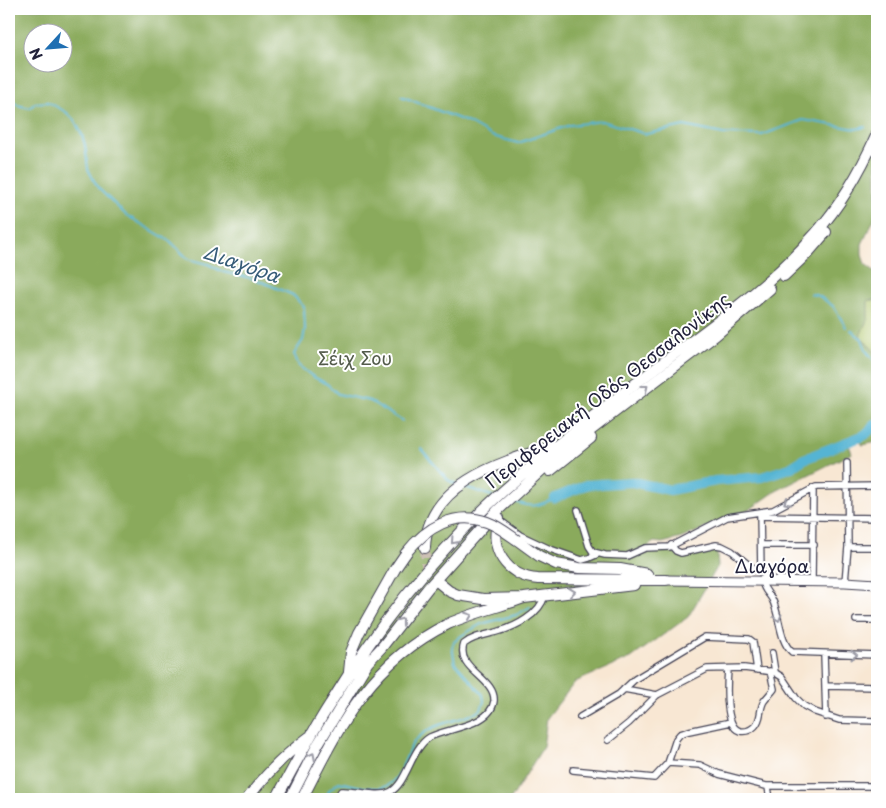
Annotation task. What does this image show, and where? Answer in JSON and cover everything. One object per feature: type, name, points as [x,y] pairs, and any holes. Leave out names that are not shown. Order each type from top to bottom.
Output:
[{"type":"highway","name":"Περιφερειακή Οδός Θεσσαλονίκης","points":[[290,799],[318,744],[368,662],[433,582],[559,444],[741,304],[785,265],[815,234],[843,197],[868,154],[877,134]]},
{"type":"highway","name":"Περιφερειακή Οδός Θεσσαλονίκης","points":[[512,495],[557,456],[728,325],[807,254],[841,211],[877,151]]},
{"type":"highway","points":[[424,548],[432,519],[444,500],[454,489],[511,459],[559,444]]},
{"type":"highway","name":"Περιφερειακή Οδός Θεσσαλονίκης","points":[[276,799],[348,675],[380,630],[420,579],[477,515],[497,512]]},
{"type":"highway","points":[[497,512],[495,534],[498,552],[505,564],[521,575],[538,579],[666,580]]},
{"type":"highway","points":[[348,675],[352,652],[359,633],[406,553],[435,526],[459,518],[470,518],[486,522],[517,540],[539,556],[556,564],[579,568],[620,569],[646,574],[652,579]]},
{"type":"highway","points":[[438,582],[449,591],[468,598],[524,598],[653,584],[666,580]]},
{"type":"highway","points":[[302,799],[351,709],[394,660],[421,640],[459,620],[524,598]]},
{"type":"highway","points":[[351,709],[354,697],[382,647]]},
{"type":"highway","points":[[247,799],[289,752],[312,735]]},
{"type":"main road","name":"Διαγόρα","points":[[666,580],[762,577],[774,581],[877,584]]},
{"type":"street","points":[[846,582],[848,547],[847,463]]},
{"type":"street","points":[[760,514],[804,495],[813,488],[877,486]]},
{"type":"street","points":[[812,582],[814,545],[813,488]]},
{"type":"street","points":[[578,510],[589,546],[593,552],[628,556],[645,548],[664,548],[724,518],[760,514],[877,518]]},
{"type":"street","points":[[497,512],[520,535],[564,554],[585,560],[598,554]]},
{"type":"street","points":[[760,514],[764,590],[772,600],[788,648],[795,653],[877,655]]},
{"type":"street","points":[[671,545],[676,551],[681,553],[722,546],[732,551],[762,577]]},
{"type":"street","points":[[761,545],[814,545]]},
{"type":"street","points":[[848,547],[877,547]]},
{"type":"street","points":[[336,799],[341,791],[390,793],[399,783],[420,745],[431,737],[461,728],[486,716],[494,700],[491,690],[466,661],[462,651],[464,644],[483,634],[499,631],[525,619],[541,606],[545,595]]},
{"type":"street","points":[[856,620],[877,620]]},
{"type":"street","points":[[580,717],[619,694],[636,679],[708,636],[750,639],[753,642],[757,670]]},
{"type":"street","points":[[728,669],[728,706],[731,722],[736,729],[748,730],[755,726],[760,719],[765,700],[774,689],[772,653]]},
{"type":"street","points":[[824,654],[826,717]]},
{"type":"street","points":[[608,740],[629,723],[657,695],[703,670],[728,669],[773,672],[782,677],[802,704],[826,717],[839,720],[877,721]]},
{"type":"street","points":[[825,686],[877,687]]},
{"type":"street","points":[[624,689],[657,695]]},
{"type":"street","points":[[573,770],[651,778],[657,776],[668,763],[676,739],[680,734],[731,722]]},
{"type":"street","points":[[668,763],[700,765],[719,774],[768,787],[877,786]]},
{"type":"street","points":[[768,787],[770,799]]},
{"type":"green space","name":"Σέιχ Σου","points":[[9,9],[877,9],[877,206],[875,217],[862,244],[862,255],[865,264],[877,273],[877,300],[868,300],[868,318],[860,336],[877,354],[877,442],[863,445],[858,441],[847,440],[852,453],[776,491],[752,508],[682,538],[662,543],[654,542],[647,547],[668,551],[681,556],[716,548],[719,550],[717,555],[718,566],[688,617],[631,658],[575,682],[547,718],[543,747],[511,799],[9,799]]},
{"type":"green space","points":[[868,300],[877,300],[877,354],[860,336]]},
{"type":"waterway","points":[[401,96],[467,122],[492,136],[518,143],[570,125],[602,121],[646,134],[684,126],[723,134],[762,135],[803,120],[856,129],[865,127]]},
{"type":"waterway","name":"Διαγόρα","points":[[9,98],[17,105],[30,108],[35,103],[48,102],[66,112],[75,121],[82,135],[88,169],[98,188],[126,215],[170,241],[188,259],[208,264],[223,272],[255,279],[293,295],[304,307],[305,329],[303,340],[294,354],[299,366],[327,384],[338,394],[370,401],[402,421]]},
{"type":"waterway","points":[[811,294],[819,296],[833,306],[846,327]]},
{"type":"waterway","points":[[851,330],[862,339],[867,352],[877,363]]},
{"type":"waterway","points":[[555,498],[586,485],[632,482],[670,490],[716,481],[762,477],[790,468],[804,459],[865,435],[877,423]]},
{"type":"waterway","points":[[421,449],[448,480],[456,484]]},
{"type":"waterway","points":[[465,487],[492,496]]},
{"type":"waterway","points":[[513,501],[534,506],[555,498]]},
{"type":"waterway","points":[[326,799],[329,790],[339,782],[372,788],[385,787],[396,778],[413,743],[420,736],[437,726],[467,717],[481,710],[484,701],[483,695],[455,663],[452,647],[454,642],[481,624],[516,615],[530,607]]},
{"type":"tunnel","points":[[425,548],[426,565],[438,582]]}]
